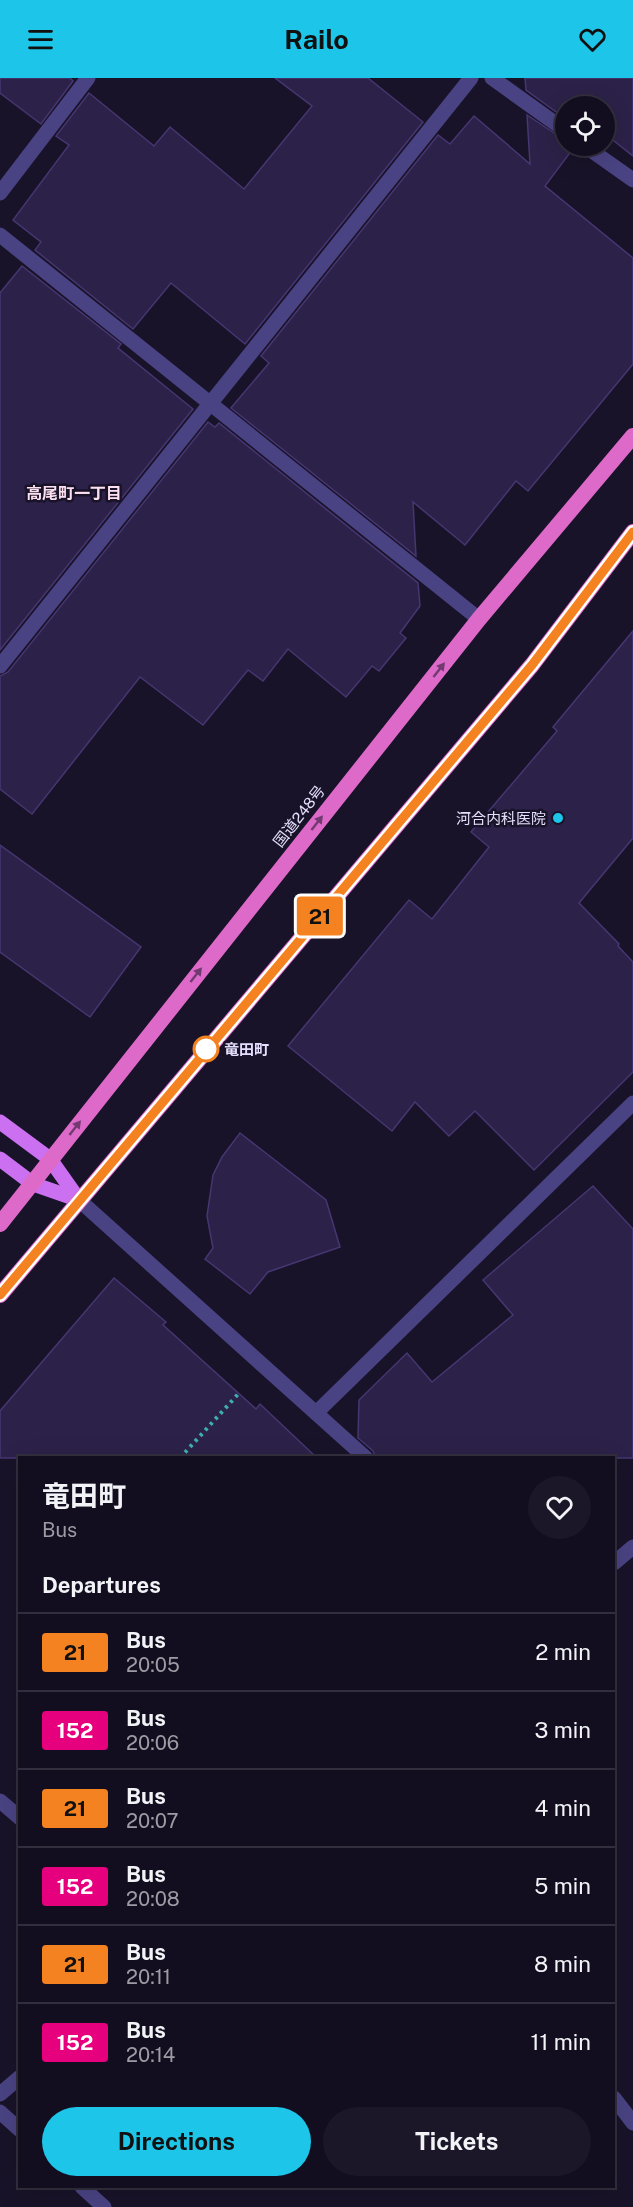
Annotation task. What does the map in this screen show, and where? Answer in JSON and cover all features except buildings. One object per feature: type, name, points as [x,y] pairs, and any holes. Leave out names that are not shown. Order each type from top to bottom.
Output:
[{"type":"highway","name":"国道248号","points":[[0,1224],[479,619],[633,436]]},
{"type":"highway","points":[[0,1295],[532,665],[633,532]]},
{"type":"main road","points":[[0,1122],[50,1159],[79,1200]]},
{"type":"main road","points":[[0,1159],[33,1184],[79,1200]]},
{"type":"street","points":[[0,193],[88,78]]},
{"type":"street","points":[[0,666],[471,78]]},
{"type":"street","points":[[492,78],[555,123]]},
{"type":"street","points":[[599,156],[633,180]]},
{"type":"street","points":[[0,235],[479,619]]},
{"type":"street","points":[[316,1413],[633,1103]]},
{"type":"street","points":[[79,1200],[364,1456]]},
{"type":"street","points":[[615,1562],[633,1547]]},
{"type":"street","points":[[0,1801],[18,1816]]},
{"type":"street","points":[[0,2094],[18,2079]]},
{"type":"street","points":[[615,2099],[633,2123]]},
{"type":"street","points":[[0,2112],[18,2128]]},
{"type":"street","points":[[83,2188],[104,2207]]},
{"type":"path","points":[[182,1456],[263,1366]]},
{"type":"bus line","name":"21","points":[[0,1295],[532,665],[633,532]]},
{"type":"place","name":"河合内科医院","points":[[558,818]]},
{"type":"place","name":"竜田町","points":[[206,1049]]},
{"type":"district","name":"高尾町一丁目","points":[[74,493]]}]
